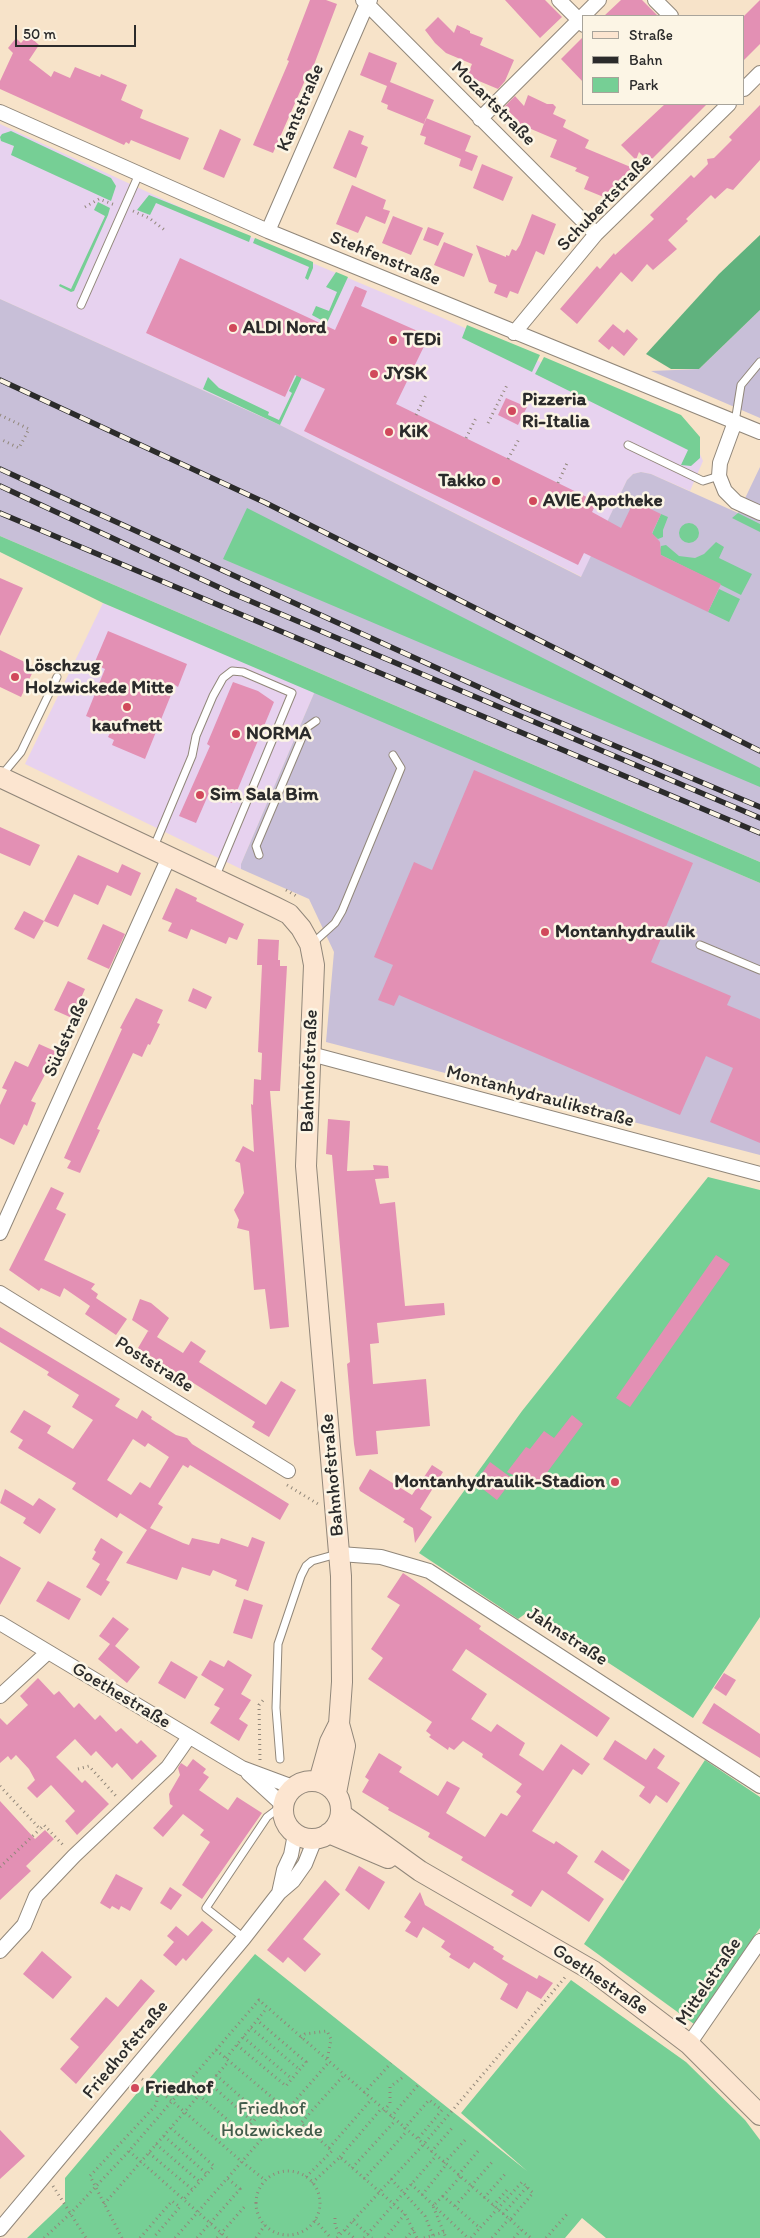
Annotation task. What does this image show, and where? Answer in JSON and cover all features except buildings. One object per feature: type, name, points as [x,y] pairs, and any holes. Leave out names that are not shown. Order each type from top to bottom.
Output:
[{"type":"main road","name":"Bahnhofstraße","points":[[0,777],[289,914],[301,928],[310,944],[314,965],[306,1166],[340,1554],[343,1627],[339,1724],[345,1746],[336,1793]]},
{"type":"main road","name":"Bahnhofstraße","points":[[319,1781],[330,1742],[339,1724]]},
{"type":"main road","points":[[295,1834],[287,1826],[283,1816],[283,1805],[287,1794],[293,1787],[310,1780],[327,1784],[336,1793],[341,1805],[339,1822],[322,1836]]},
{"type":"main road","name":"Goethestraße","points":[[341,1814],[420,1871],[593,1971],[689,2044],[760,2115]]},
{"type":"main road","name":"Goethestraße","points":[[295,1834],[322,1836],[420,1871]]},
{"type":"street","points":[[480,119],[581,22],[559,0]]},
{"type":"street","points":[[587,15],[599,0]]},
{"type":"street","points":[[655,0],[670,15]]},
{"type":"street","name":"Mozartstraße","points":[[367,1],[480,119],[596,234]]},
{"type":"street","name":"Kantstraße","points":[[268,231],[367,1]]},
{"type":"street","points":[[745,88],[760,73]]},
{"type":"street","name":"Schubertstraße","points":[[514,333],[596,234],[728,105]]},
{"type":"street","name":"Stehfenstraße","points":[[0,112],[268,231],[760,432]]},
{"type":"street","points":[[735,422],[720,463],[719,476],[725,491],[736,502],[760,513]]},
{"type":"street","name":"Südstraße","points":[[0,1234],[161,853]]},
{"type":"street","name":"Montanhydraulikstraße","points":[[311,1054],[760,1174]]},
{"type":"street","name":"Poststraße","points":[[0,1293],[288,1471]]},
{"type":"street","name":"Jahnstraße","points":[[340,1554],[381,1557],[428,1571],[760,1786]]},
{"type":"street","name":"Goethestraße","points":[[0,1623],[242,1768],[293,1787]]},
{"type":"street","points":[[0,1695],[48,1652]]},
{"type":"street","points":[[0,1951],[24,1925],[36,1896],[125,1806],[168,1767],[189,1737]]},
{"type":"street","name":"Goethestraße","points":[[242,1768],[283,1805]]},
{"type":"street","name":"Friedhofstraße","points":[[279,1893],[284,1870],[291,1855],[295,1834]]},
{"type":"street","name":"Friedhofstraße","points":[[0,2229],[244,1938],[279,1893],[293,1881],[322,1836]]},
{"type":"street","name":"Mittelstraße","points":[[689,2044],[760,1941]]},
{"type":"lane","points":[[80,305],[139,174]]},
{"type":"lane","points":[[735,422],[741,385],[760,362]]},
{"type":"lane","points":[[628,445],[703,481],[719,476]]},
{"type":"lane","points":[[161,853],[192,756],[196,736],[223,678],[232,671],[243,672],[292,693],[215,878]]},
{"type":"lane","points":[[0,777],[21,752],[57,677]]},
{"type":"lane","points":[[259,856],[256,846],[306,728],[316,721]]},
{"type":"lane","points":[[310,944],[323,936],[335,923],[342,911],[401,768],[393,754]]},
{"type":"lane","points":[[700,945],[760,970]]},
{"type":"lane","name":"Bahnhofstraße","points":[[280,1759],[276,1698],[278,1644],[301,1576],[312,1561],[340,1554]]},
{"type":"lane","points":[[244,1938],[206,1908],[267,1816],[283,1805]]},
{"type":"path","points":[[85,207],[99,199],[149,218],[166,231]]},
{"type":"path","points":[[488,423],[507,385]]},
{"type":"path","points":[[416,415],[427,393]]},
{"type":"path","points":[[0,415],[29,429],[19,448],[0,439]]},
{"type":"path","points":[[466,438],[476,418]]},
{"type":"path","points":[[508,459],[519,439]]},
{"type":"path","points":[[558,483],[567,463]]},
{"type":"path","points":[[282,889],[296,895],[301,901]]},
{"type":"path","points":[[288,1471],[282,1482],[323,1507],[322,1497]]},
{"type":"path","points":[[260,1762],[259,1705],[265,1698],[276,1698]]},
{"type":"path","points":[[78,1769],[89,1766],[125,1806]]},
{"type":"path","points":[[0,1786],[40,1829]]},
{"type":"path","points":[[0,1867],[44,1825],[74,1856]]},
{"type":"path","points":[[335,2218],[334,2225],[338,2237],[423,2145],[570,1971]]},
{"type":"path","points":[[44,2238],[72,2212],[128,2151],[259,2000],[390,2117],[531,2238]]},
{"type":"path","points":[[104,2204],[216,2075],[237,2044],[267,2008]]},
{"type":"path","points":[[237,2044],[286,2086],[300,2070],[306,2062],[257,2020]]},
{"type":"path","points":[[251,2028],[300,2070]]},
{"type":"path","points":[[175,2238],[328,2061],[331,2039],[327,2031],[305,2034],[301,2038]]},
{"type":"path","points":[[243,2037],[292,2079]]},
{"type":"path","points":[[216,2050],[286,2110]]},
{"type":"path","points":[[364,2093],[391,2063]]},
{"type":"path","points":[[132,2072],[172,2101],[265,2180]]},
{"type":"path","points":[[216,2075],[260,2114]]},
{"type":"path","points":[[306,2177],[332,2151],[301,2123],[344,2075]]},
{"type":"path","points":[[312,2183],[340,2157],[390,2103],[390,2087],[403,2077]]},
{"type":"path","points":[[209,2083],[253,2122]]},
{"type":"path","points":[[390,2117],[418,2084]]},
{"type":"path","points":[[117,2238],[121,2236],[90,2176],[156,2105],[159,2091]]},
{"type":"path","points":[[199,2095],[243,2133],[265,2108],[273,2111],[280,2104]]},
{"type":"path","points":[[329,2148],[371,2100]]},
{"type":"path","points":[[364,2179],[429,2100],[442,2110],[417,2140]]},
{"type":"path","points":[[352,2168],[395,2121]]},
{"type":"path","points":[[170,2128],[214,2166],[184,2199]]},
{"type":"path","points":[[431,2152],[452,2128]]},
{"type":"path","points":[[164,2136],[207,2174]]},
{"type":"path","points":[[422,2195],[466,2138]]},
{"type":"path","points":[[156,2144],[200,2182]]},
{"type":"path","points":[[433,2206],[479,2150]]},
{"type":"path","points":[[128,2151],[227,2238]]},
{"type":"path","points":[[149,2153],[193,2190]]},
{"type":"path","points":[[364,2238],[436,2156]]},
{"type":"path","points":[[340,2157],[405,2214],[417,2238]]},
{"type":"path","points":[[455,2206],[493,2161]]},
{"type":"path","points":[[287,2171],[299,2173],[306,2177],[318,2191],[320,2205],[315,2220],[306,2229],[290,2235],[279,2234],[265,2225],[257,2211],[256,2199],[259,2189],[265,2180],[276,2173],[287,2171]]},
{"type":"path","points":[[484,2198],[506,2173]]},
{"type":"path","points":[[46,2175],[72,2212],[86,2238]]},
{"type":"path","points":[[197,2238],[240,2189],[227,2178]]},
{"type":"path","points":[[391,2178],[425,2216],[434,2237]]},
{"type":"path","points":[[411,2184],[470,2238],[522,2182],[533,2192],[492,2238]]},
{"type":"path","points":[[503,2214],[527,2187]]},
{"type":"path","points":[[494,2206],[507,2190]]},
{"type":"path","points":[[443,2196],[480,2228]]},
{"type":"path","points":[[140,2238],[172,2201],[180,2207],[153,2238]]},
{"type":"path","points":[[217,2238],[246,2205]]},
{"type":"path","points":[[433,2206],[446,2238]]},
{"type":"path","points":[[546,2238],[568,2212]]},
{"type":"path","points":[[385,2238],[405,2214]]},
{"type":"path","points":[[315,2220],[331,2238]]},
{"type":"path","points":[[353,2221],[372,2238]]},
{"type":"path","points":[[256,2238],[265,2225]]},
{"type":"path","points":[[345,2230],[354,2238]]},
{"type":"path","points":[[406,2238],[414,2230]]},
{"type":"path","points":[[514,2238],[521,2230]]},
{"type":"path","points":[[424,2238],[434,2237],[444,2232]]},
{"type":"shaded area","points":[[0,124],[191,212],[436,315],[678,424],[695,443],[703,461],[690,491],[651,474],[641,472],[633,474],[627,480],[582,577],[280,425],[0,299]]},
{"type":"shaded area","points":[[0,299],[280,425],[581,577],[627,480],[633,474],[641,472],[651,474],[738,513],[760,467],[760,862],[0,536]]},
{"type":"shaded area","points":[[760,310],[760,418],[651,371],[699,369]]},
{"type":"shaded area","points":[[103,603],[315,691],[241,864],[241,869],[25,764]]},
{"type":"shaded area","points":[[315,691],[760,883],[760,1155],[326,1042],[334,952],[309,899],[241,869],[241,864]]},
{"type":"green space","points":[[11,131],[111,178],[116,186],[111,201],[11,155],[14,146],[1,141],[0,137],[2,134]]},
{"type":"green space","points":[[149,195],[251,236],[249,242],[156,203],[150,215],[137,210]]},
{"type":"green space","points":[[98,202],[110,208],[108,215],[74,291],[71,292],[59,286],[60,284],[71,289],[105,216],[94,210]]},
{"type":"green space","points":[[760,235],[760,310],[699,369],[671,369],[646,354],[719,274]]},
{"type":"green space","points":[[255,238],[313,262],[313,268],[308,280],[305,278],[309,267],[253,243]]},
{"type":"green space","points":[[336,272],[348,277],[280,425],[203,389],[208,377],[219,388],[269,412],[268,415],[279,420],[292,393],[289,391],[323,321],[312,315],[316,306],[329,311],[337,292],[326,287]]},
{"type":"green space","points":[[467,325],[540,355],[532,372],[462,338]]},
{"type":"green space","points":[[544,357],[681,415],[700,437],[700,458],[691,466],[681,465],[688,450],[535,374]]},
{"type":"green space","points":[[247,508],[760,768],[760,787],[223,559]]},
{"type":"green space","points":[[738,513],[760,524],[760,532],[732,518]]},
{"type":"green space","points":[[661,514],[668,517],[663,530],[663,537],[658,539],[652,534]]},
{"type":"green space","points":[[689,523],[696,526],[699,533],[696,540],[689,543],[682,540],[679,533],[682,526]]},
{"type":"green space","points":[[0,536],[760,862],[760,883],[103,603],[0,552]]},
{"type":"green space","points":[[716,542],[724,547],[719,558],[752,574],[741,595],[659,554],[661,546],[666,545],[679,556],[695,558],[704,554]]},
{"type":"green space","points":[[719,589],[740,599],[729,622],[708,612]]},
{"type":"green space","name":"Montanhydraulik-Stadion","points":[[708,1177],[760,1190],[760,1617],[693,1718],[529,1611],[518,1619],[419,1553],[522,1411]]},
{"type":"green space","points":[[705,1760],[760,1797],[760,1928],[694,2024],[584,1944]]},
{"type":"green space","name":"Friedhof Holzwickede","points":[[255,1954],[527,2171],[461,2113],[571,1980],[686,2062],[745,2120],[760,2140],[760,2238],[606,2238],[582,2218],[565,2238],[27,2238],[65,2202],[65,2178]]},
{"type":"railway","points":[[0,380],[266,503],[760,751]]},
{"type":"railway","points":[[0,469],[516,704],[760,807]]},
{"type":"railway","points":[[0,486],[229,592],[760,818]]},
{"type":"railway","points":[[0,513],[760,833]]},
{"type":"place","name":"ALDI Nord","points":[[233,328]]},
{"type":"place","name":"TEDi","points":[[393,340]]},
{"type":"place","name":"JYSK","points":[[374,374]]},
{"type":"place","name":"Pizzeria Ri-Italia","points":[[512,411]]},
{"type":"place","name":"KiK","points":[[389,432]]},
{"type":"place","name":"Takko","points":[[496,481]]},
{"type":"place","name":"AVIE Apotheke","points":[[533,501]]},
{"type":"place","name":"Löschzug Holzwickede Mitte","points":[[15,677]]},
{"type":"place","name":"kaufnett","points":[[127,707]]},
{"type":"place","name":"NORMA","points":[[236,734]]},
{"type":"place","name":"Sim Sala Bim","points":[[200,795]]},
{"type":"place","name":"Montanhydraulik","points":[[545,932]]},
{"type":"place","name":"Montanhydraulik-Stadion","points":[[615,1482]]},
{"type":"place","name":"Friedhof","points":[[135,2088]]}]
